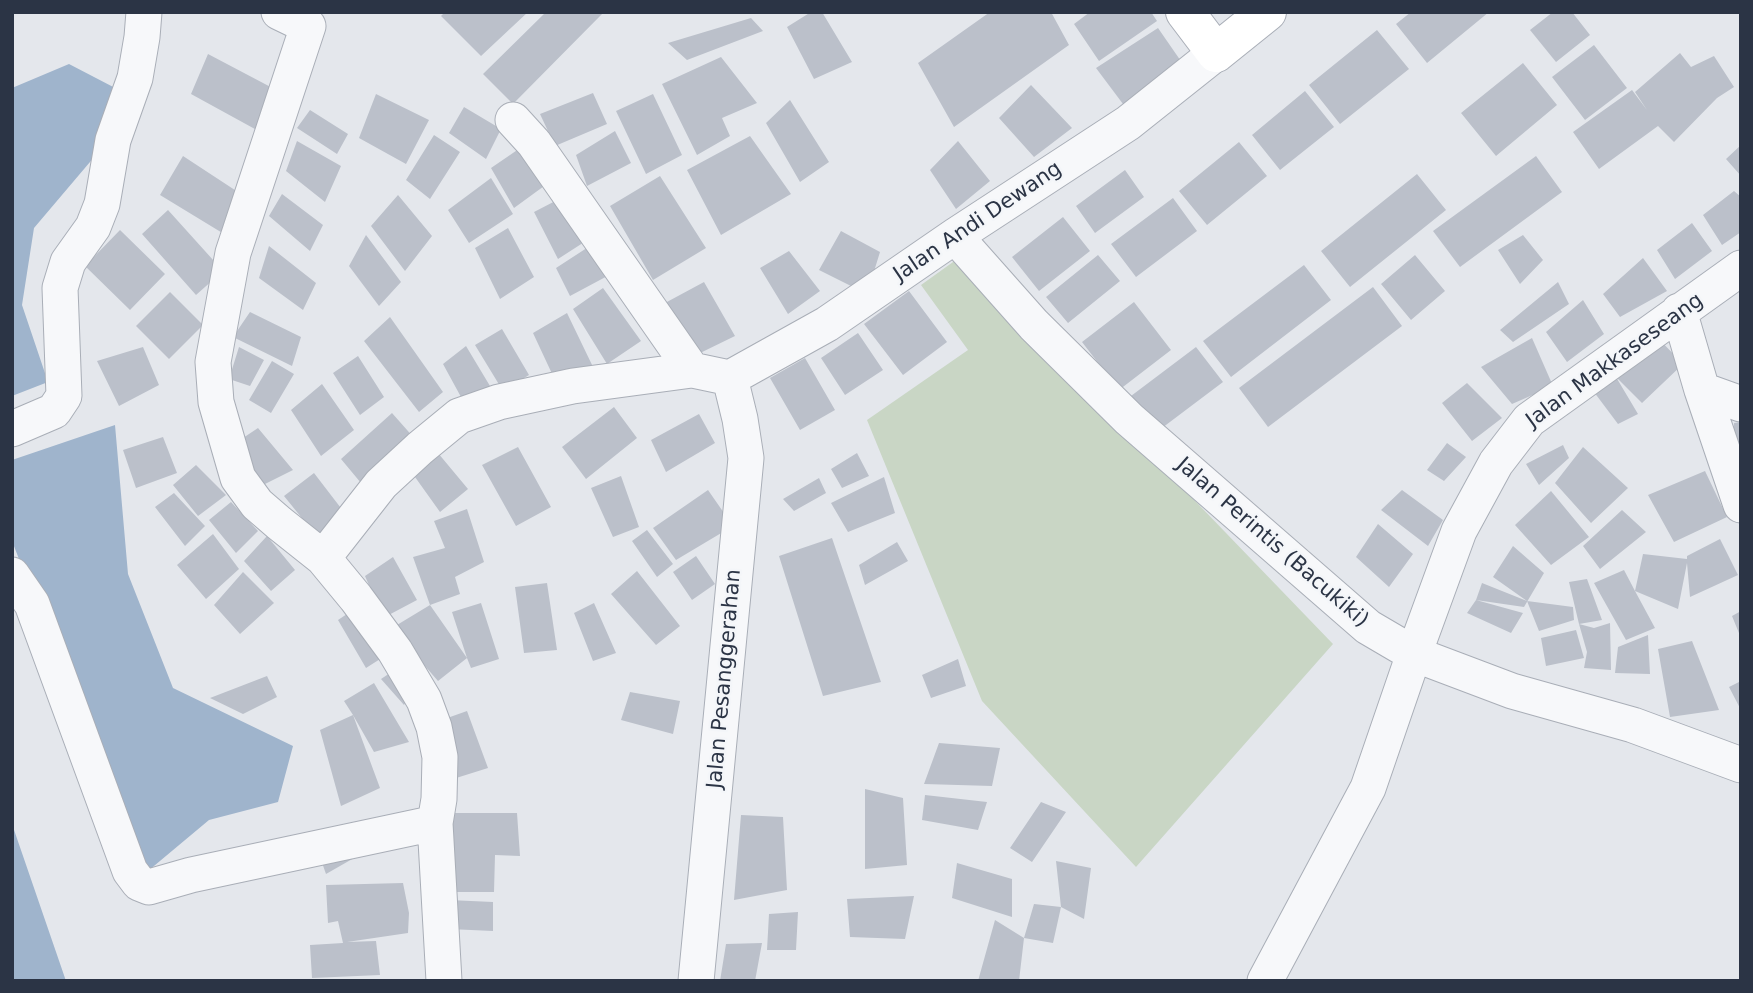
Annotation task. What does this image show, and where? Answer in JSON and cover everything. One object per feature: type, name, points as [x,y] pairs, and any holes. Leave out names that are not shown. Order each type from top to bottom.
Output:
[{"type":"main road","points":[[1185,12],[1216,53],[1266,12]]},
{"type":"street","points":[[12,429],[54,411],[64,396],[60,288],[68,262],[93,227],[102,204],[113,140],[135,78],[144,12]]},
{"type":"street","points":[[293,19],[233,253],[213,362],[216,402],[238,478],[257,504],[323,558],[395,651],[424,699],[440,757],[439,799],[435,823],[444,981]]},
{"type":"street","name":"Jalan Andi Dewang","points":[[730,379],[827,324],[1128,122],[1216,53]]},
{"type":"street","points":[[513,120],[534,144],[692,370]]},
{"type":"street","name":"Jalan Perintis (Bacukiki)","points":[[955,236],[1034,325],[1129,419],[1368,627],[1414,654],[1513,691],[1633,725],[1741,765]]},
{"type":"street","name":"Jalan Makkaseseang","points":[[1265,981],[1368,788],[1459,531],[1496,463],[1529,420],[1741,268]]},
{"type":"street","points":[[1679,311],[1702,390],[1741,505]]},
{"type":"street","points":[[323,558],[381,484],[459,416],[499,402],[573,386],[692,370],[730,379]]},
{"type":"street","name":"Jalan Pesanggerahan","points":[[696,981],[746,458],[730,379]]},
{"type":"street","points":[[1702,390],[1741,404]]},
{"type":"street","points":[[12,575],[32,604],[130,871],[139,883],[149,887],[160,886],[191,875],[435,823]]},
{"type":"green space","points":[[960,257],[1333,644],[1136,867],[982,701],[867,420],[968,350],[921,285]]},
{"type":"water","points":[[69,64],[119,90],[101,149],[34,228],[22,305],[48,382],[12,396],[12,88]]},
{"type":"water","points":[[115,425],[128,574],[173,688],[293,746],[278,802],[209,820],[142,876],[12,541],[12,460]]},
{"type":"water","points":[[12,824],[66,981],[12,981]]},
{"type":"building","points":[[445,12],[528,12],[481,56],[441,16]]},
{"type":"building","points":[[546,12],[604,12],[513,104],[483,74]]},
{"type":"building","points":[[811,12],[822,12],[852,62],[814,79],[787,27]]},
{"type":"building","points":[[990,12],[1051,12],[1069,45],[954,127],[918,63]]},
{"type":"building","points":[[1090,12],[1151,12],[1157,21],[1099,61],[1074,24]]},
{"type":"building","points":[[1411,12],[1489,12],[1427,63],[1396,24]]},
{"type":"building","points":[[1553,12],[1572,12],[1590,35],[1556,62],[1530,30]]},
{"type":"building","points":[[751,18],[763,31],[687,60],[668,43]]},
{"type":"building","points":[[1158,28],[1185,67],[1129,112],[1096,68]]},
{"type":"building","points":[[1377,30],[1409,69],[1340,124],[1309,85]]},
{"type":"building","points":[[1594,45],[1627,88],[1585,120],[1552,77]]},
{"type":"building","points":[[1680,53],[1691,67],[1714,56],[1734,87],[1717,98],[1674,142],[1658,126],[1599,169],[1573,132],[1632,90],[1647,110],[1635,92]]},
{"type":"building","points":[[208,54],[282,93],[264,134],[191,94]]},
{"type":"building","points":[[721,57],[757,103],[722,118],[730,136],[697,155],[662,84]]},
{"type":"building","points":[[1523,63],[1557,105],[1496,156],[1461,113]]},
{"type":"building","points":[[1031,85],[1072,128],[1034,157],[999,118]]},
{"type":"building","points":[[1305,91],[1334,127],[1280,170],[1252,135]]},
{"type":"building","points":[[593,93],[607,124],[555,146],[540,114]]},
{"type":"building","points":[[376,94],[429,120],[406,164],[359,138]]},
{"type":"building","points":[[653,94],[682,155],[646,174],[616,111]]},
{"type":"building","points":[[790,100],[829,162],[800,182],[766,123]]},
{"type":"building","points":[[464,107],[501,129],[486,159],[449,133]]},
{"type":"building","points":[[310,110],[348,134],[337,154],[297,128]]},
{"type":"building","points":[[615,131],[631,163],[587,186],[576,155]]},
{"type":"building","points":[[434,135],[460,152],[430,199],[406,180]]},
{"type":"building","points":[[750,136],[791,194],[721,235],[687,170]]},
{"type":"building","points":[[297,141],[341,166],[325,202],[286,171]]},
{"type":"building","points":[[958,141],[990,181],[956,209],[930,170]]},
{"type":"building","points":[[529,142],[551,181],[514,208],[491,168]]},
{"type":"building","points":[[1239,142],[1267,176],[1207,225],[1179,191]]},
{"type":"building","points":[[1741,145],[1741,176],[1726,159]]},
{"type":"building","points":[[183,156],[244,196],[229,237],[160,195]]},
{"type":"building","points":[[1536,156],[1562,192],[1460,267],[1433,231]]},
{"type":"building","points":[[1125,170],[1144,197],[1095,233],[1076,206]]},
{"type":"building","points":[[1417,174],[1446,210],[1350,287],[1321,251]]},
{"type":"building","points":[[660,176],[706,248],[653,280],[610,206]]},
{"type":"building","points":[[491,178],[513,214],[469,243],[448,210]]},
{"type":"building","points":[[1734,191],[1741,197],[1741,232],[1722,245],[1703,215]]},
{"type":"building","points":[[282,194],[323,225],[310,251],[269,216]]},
{"type":"building","points":[[398,195],[432,236],[405,271],[371,226]]},
{"type":"building","points":[[563,197],[589,239],[558,259],[534,212]]},
{"type":"building","points":[[1173,198],[1197,231],[1136,277],[1111,244]]},
{"type":"building","points":[[168,210],[223,271],[196,295],[142,234]]},
{"type":"building","points":[[1063,217],[1090,251],[1039,291],[1012,257]]},
{"type":"building","points":[[1692,223],[1712,251],[1675,279],[1657,250]]},
{"type":"building","points":[[508,228],[534,277],[500,299],[475,248]]},
{"type":"building","points":[[120,230],[165,274],[130,310],[85,266]]},
{"type":"building","points":[[841,231],[880,252],[867,294],[819,270]]},
{"type":"building","points":[[366,235],[401,282],[379,306],[349,266]]},
{"type":"building","points":[[1523,235],[1543,260],[1520,284],[1498,250]]},
{"type":"building","points":[[596,242],[613,273],[570,296],[556,268]]},
{"type":"building","points":[[269,246],[316,283],[303,310],[259,278]]},
{"type":"building","points":[[789,251],[820,291],[788,314],[760,268]]},
{"type":"building","points":[[1098,255],[1120,281],[1068,323],[1046,297]]},
{"type":"building","points":[[1415,255],[1445,291],[1411,320],[1381,284]]},
{"type":"building","points":[[1643,258],[1667,291],[1620,317],[1603,294]]},
{"type":"building","points":[[1304,265],[1331,300],[1231,377],[1203,341]]},
{"type":"building","points":[[704,282],[735,336],[696,355],[665,303]]},
{"type":"building","points":[[1558,282],[1569,304],[1513,342],[1500,330]]},
{"type":"building","points":[[1373,287],[1402,326],[1268,427],[1239,388]]},
{"type":"building","points":[[603,288],[641,341],[607,364],[573,309]]},
{"type":"building","points":[[909,291],[947,342],[903,375],[864,324]]},
{"type":"building","points":[[170,292],[203,325],[169,359],[136,326]]},
{"type":"building","points":[[1583,300],[1604,334],[1567,362],[1546,332]]},
{"type":"building","points":[[1134,302],[1171,350],[1119,390],[1082,342]]},
{"type":"building","points":[[250,312],[301,337],[292,366],[233,337]]},
{"type":"building","points":[[567,313],[594,369],[554,378],[533,333]]},
{"type":"building","points":[[390,317],[443,392],[419,412],[364,341]]},
{"type":"building","points":[[502,329],[529,375],[503,391],[475,345]]},
{"type":"building","points":[[858,333],[883,370],[845,395],[821,358]]},
{"type":"building","points":[[1655,335],[1683,364],[1642,403],[1616,377],[1638,414],[1618,424],[1594,392]]},
{"type":"building","points":[[1532,338],[1553,386],[1512,404],[1481,367]]},
{"type":"building","points":[[466,346],[493,391],[467,408],[443,364]]},
{"type":"building","points":[[143,347],[159,385],[119,406],[97,361]]},
{"type":"building","points":[[239,347],[264,360],[250,386],[229,379]]},
{"type":"building","points":[[1196,347],[1223,382],[1154,434],[1127,399]]},
{"type":"building","points":[[358,356],[384,397],[360,415],[333,373]]},
{"type":"building","points":[[805,358],[835,410],[800,430],[770,378]]},
{"type":"building","points":[[272,361],[294,374],[271,413],[249,400]]},
{"type":"building","points":[[1467,383],[1502,418],[1472,441],[1442,403]]},
{"type":"building","points":[[322,384],[354,430],[321,456],[291,410]]},
{"type":"building","points":[[614,407],[637,438],[586,479],[562,447]]},
{"type":"building","points":[[392,413],[415,439],[361,483],[341,459]]},
{"type":"building","points":[[699,414],[715,443],[666,472],[651,440]]},
{"type":"building","points":[[1741,422],[1741,456],[1733,457],[1734,423]]},
{"type":"building","points":[[258,428],[293,470],[259,487],[234,444]]},
{"type":"building","points":[[163,437],[177,473],[136,488],[123,450]]},
{"type":"building","points":[[1447,443],[1466,457],[1444,481],[1427,470]]},
{"type":"building","points":[[1563,445],[1569,458],[1539,485],[1526,464]]},
{"type":"building","points":[[518,447],[551,507],[516,526],[482,465]]},
{"type":"building","points":[[1583,447],[1628,488],[1591,523],[1555,483]]},
{"type":"building","points":[[438,453],[468,489],[440,512],[415,477]]},
{"type":"building","points":[[857,453],[869,476],[842,488],[831,469]]},
{"type":"building","points":[[196,465],[226,495],[198,516],[173,485]]},
{"type":"building","points":[[1705,471],[1727,517],[1674,542],[1648,495]]},
{"type":"building","points":[[314,473],[347,516],[318,538],[284,496]]},
{"type":"building","points":[[621,476],[639,527],[613,537],[591,488]]},
{"type":"building","points":[[884,477],[895,513],[848,532],[831,503]]},
{"type":"building","points":[[819,478],[826,493],[794,511],[783,499]]},
{"type":"building","points":[[708,490],[733,526],[676,560],[653,528]]},
{"type":"building","points":[[1402,490],[1443,520],[1428,546],[1381,510]]},
{"type":"building","points":[[1551,491],[1589,537],[1551,565],[1515,525]]},
{"type":"building","points":[[174,493],[205,526],[185,546],[155,507]]},
{"type":"building","points":[[231,502],[258,531],[236,553],[209,520]]},
{"type":"building","points":[[467,509],[484,562],[455,577],[460,594],[430,605],[413,557],[445,548],[434,521]]},
{"type":"building","points":[[1622,510],[1646,532],[1600,569],[1583,546]]},
{"type":"building","points":[[1378,524],[1413,554],[1389,587],[1356,557]]},
{"type":"building","points":[[647,530],[673,564],[657,577],[632,541]]},
{"type":"building","points":[[213,534],[239,569],[206,599],[177,565]]},
{"type":"building","points":[[267,536],[295,570],[271,591],[244,561]]},
{"type":"building","points":[[832,538],[881,682],[823,696],[779,556]]},
{"type":"building","points":[[1720,539],[1738,575],[1690,597],[1687,563],[1678,609],[1635,591],[1643,554],[1687,559],[1687,556]]},
{"type":"building","points":[[897,542],[908,561],[865,585],[859,565]]},
{"type":"building","points":[[1513,546],[1544,573],[1524,607],[1476,600],[1482,583],[1527,601],[1493,577]]},
{"type":"building","points":[[696,556],[715,584],[692,600],[673,572]]},
{"type":"building","points":[[393,557],[417,600],[383,618],[365,576]]},
{"type":"building","points":[[1624,570],[1655,628],[1626,640],[1594,583]]},
{"type":"building","points":[[637,571],[680,626],[656,645],[611,594]]},
{"type":"building","points":[[243,572],[274,603],[240,634],[214,605]]},
{"type":"building","points":[[1587,579],[1602,620],[1579,624],[1569,582]]},
{"type":"building","points":[[547,583],[557,650],[524,653],[515,587]]},
{"type":"building","points":[[1476,600],[1523,613],[1511,633],[1467,613]]},
{"type":"building","points":[[1527,601],[1573,607],[1574,620],[1539,631]]},
{"type":"building","points":[[481,603],[499,659],[471,668],[452,612]]},
{"type":"building","points":[[594,603],[616,653],[593,661],[574,613]]},
{"type":"building","points":[[430,605],[467,658],[438,681],[392,628]]},
{"type":"building","points":[[359,606],[388,654],[366,668],[338,620]]},
{"type":"building","points":[[1741,611],[1741,638],[1732,616]]},
{"type":"building","points":[[1610,623],[1611,670],[1584,668],[1587,652],[1579,624],[1594,628]]},
{"type":"building","points":[[1576,630],[1584,658],[1546,666],[1541,638]]},
{"type":"building","points":[[1648,635],[1650,674],[1615,673],[1618,647]]},
{"type":"building","points":[[1692,641],[1719,710],[1670,717],[1658,649]]},
{"type":"building","points":[[958,659],[966,686],[931,698],[922,675]]},
{"type":"building","points":[[396,669],[411,693],[404,705],[381,679]]},
{"type":"building","points":[[267,676],[277,697],[243,714],[210,698]]},
{"type":"building","points":[[1741,681],[1741,710],[1729,687]]},
{"type":"building","points":[[374,683],[409,742],[374,752],[344,701]]},
{"type":"building","points":[[630,692],[680,701],[673,734],[621,720]]},
{"type":"building","points":[[467,711],[488,768],[453,779],[436,722]]},
{"type":"building","points":[[353,715],[380,788],[341,806],[320,730]]},
{"type":"building","points":[[939,743],[1000,748],[992,786],[924,784]]},
{"type":"building","points":[[865,789],[903,798],[907,865],[865,869]]},
{"type":"building","points":[[925,795],[987,802],[978,830],[922,820]]},
{"type":"building","points":[[1041,802],[1066,812],[1032,862],[1010,848]]},
{"type":"building","points":[[453,813],[517,813],[520,856],[495,855],[494,892],[452,892]]},
{"type":"building","points":[[741,815],[783,817],[787,890],[734,900]]},
{"type":"building","points":[[361,854],[326,874],[320,857]]},
{"type":"building","points":[[1056,861],[1091,868],[1084,919],[1061,907]]},
{"type":"building","points":[[957,863],[1012,879],[1012,917],[952,898]]},
{"type":"building","points":[[403,883],[409,913],[408,933],[347,942],[376,941],[380,975],[312,978],[310,945],[343,943],[338,921],[328,923],[326,885]]},
{"type":"building","points":[[914,896],[905,939],[850,937],[847,899]]},
{"type":"building","points":[[449,900],[493,902],[493,931],[449,929]]},
{"type":"building","points":[[1034,904],[1061,907],[1053,943],[1024,938]]},
{"type":"building","points":[[798,912],[796,950],[767,950],[769,914]]},
{"type":"building","points":[[995,920],[1024,938],[1019,981],[978,981]]},
{"type":"building","points":[[762,943],[755,981],[720,981],[726,944]]}]
